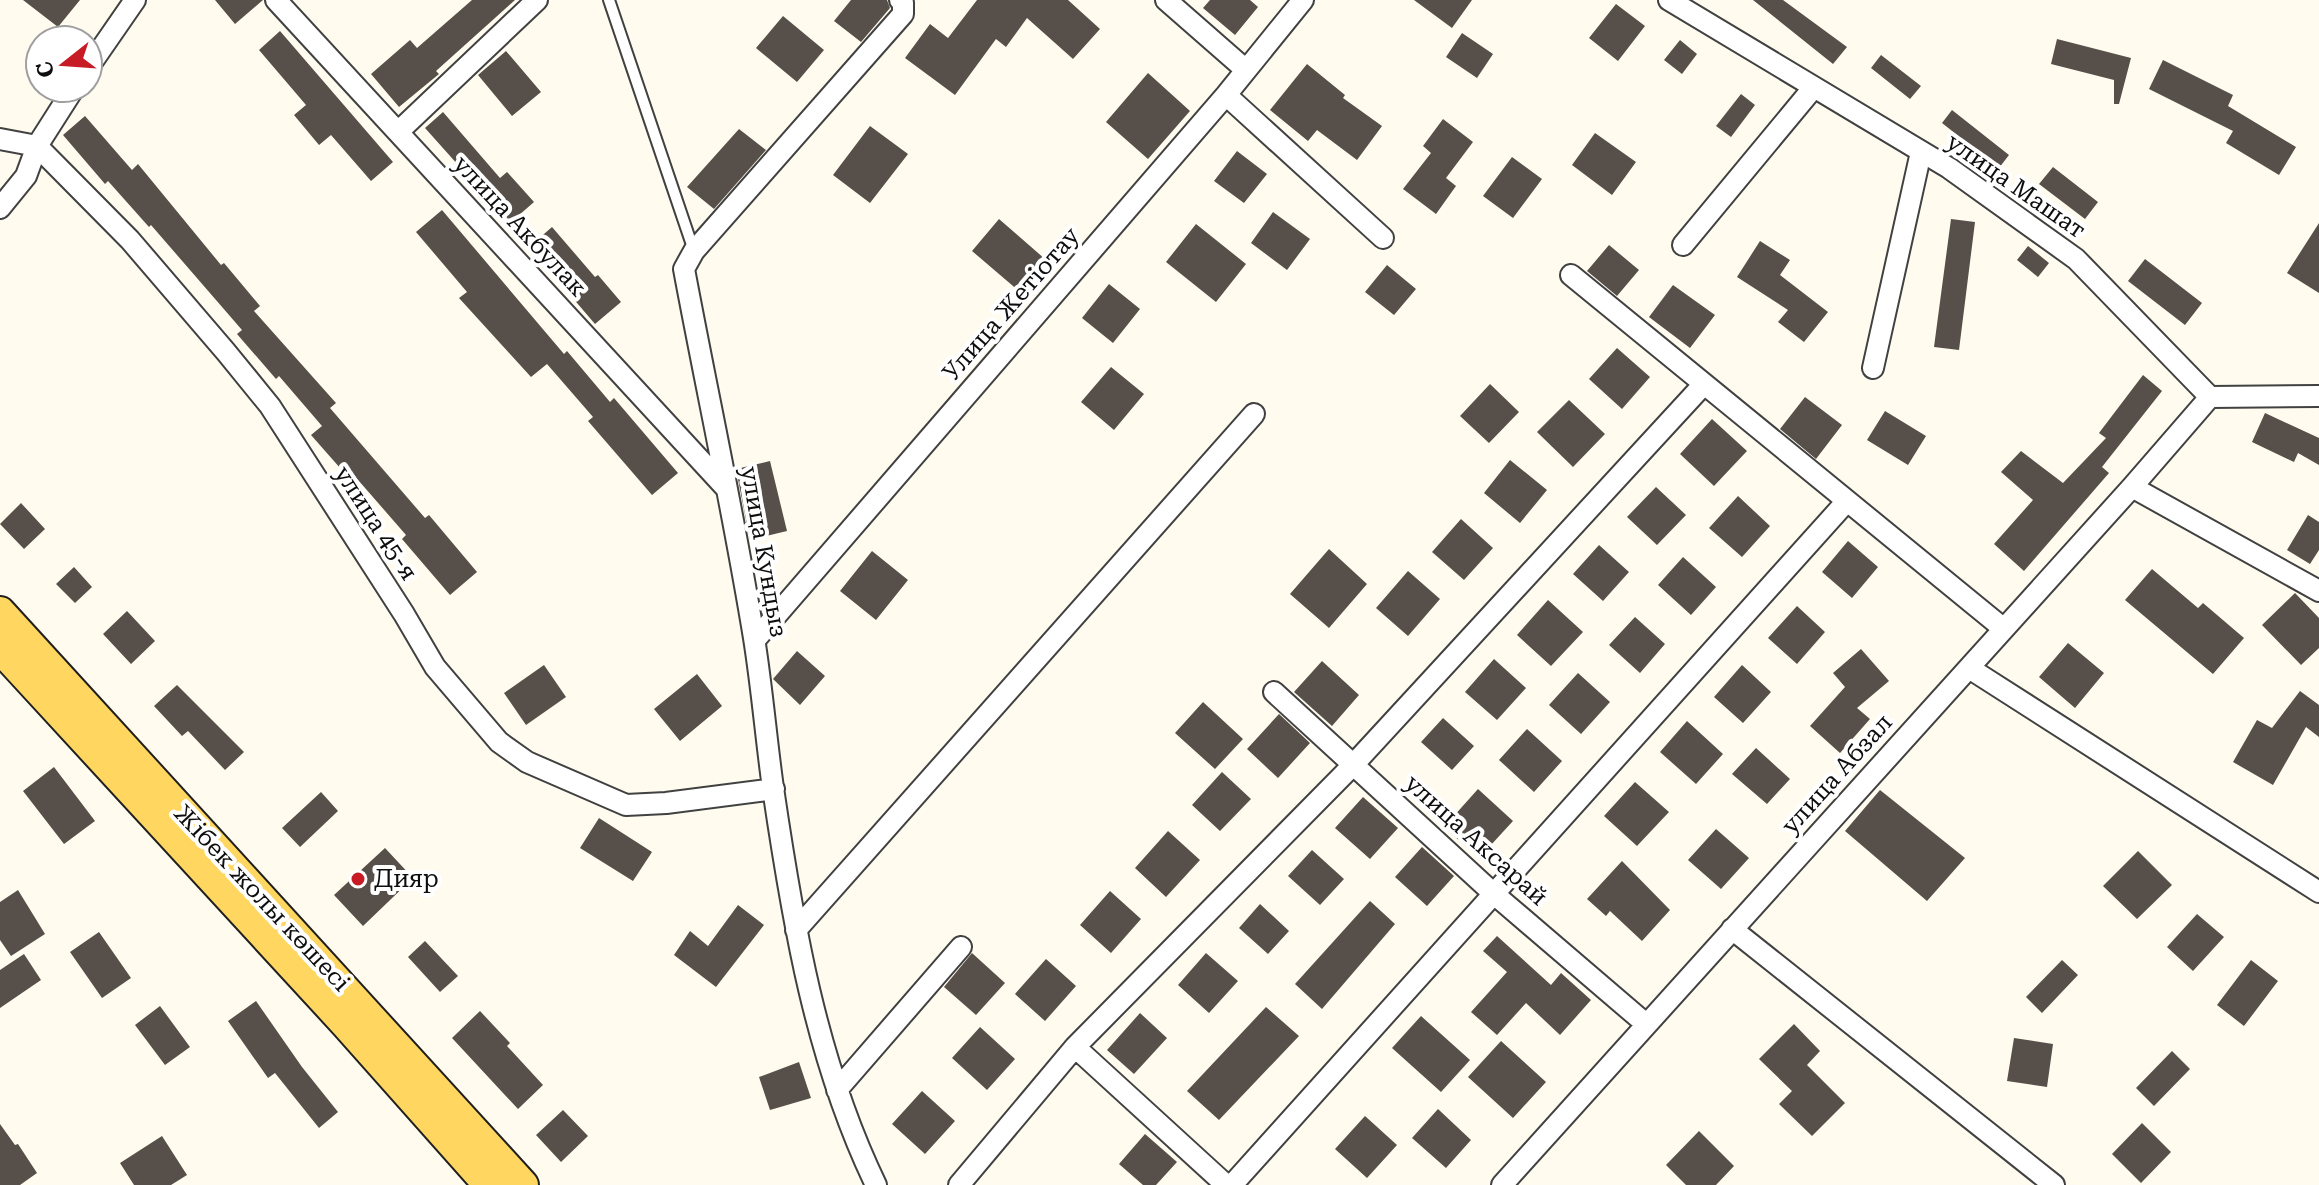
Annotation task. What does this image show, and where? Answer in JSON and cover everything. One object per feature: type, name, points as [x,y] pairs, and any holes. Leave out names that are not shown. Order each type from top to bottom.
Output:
[{"type":"main road","name":"Жібек жолы көшесі","points":[[0,612],[523,1185]]},
{"type":"main road","name":"Жібек жолы көшесі","points":[[0,648],[346,1024],[489,1185]]},
{"type":"street","points":[[104,45],[135,0]]},
{"type":"street","name":"улица Акбулак","points":[[276,0],[726,488]]},
{"type":"street","points":[[398,132],[537,0]]},
{"type":"street","points":[[694,251],[903,14],[900,0]]},
{"type":"street","points":[[1166,0],[1246,70]]},
{"type":"street","name":"Улица Жетіотау","points":[[755,640],[1226,95],[1303,0]]},
{"type":"street","name":"улица Машат","points":[[1669,0],[1949,168],[2076,259],[2210,397]]},
{"type":"street","points":[[1683,245],[1814,87]]},
{"type":"street","points":[[1226,95],[1383,238]]},
{"type":"street","points":[[0,208],[26,176],[37,146],[64,104]]},
{"type":"street","points":[[0,139],[37,146]]},
{"type":"street","name":"улица 45-я","points":[[37,146],[130,240],[270,406],[435,667],[499,742],[527,762],[626,805],[774,789]]},
{"type":"street","points":[[1873,368],[1921,152]]},
{"type":"street","name":"улица Кундыз","points":[[694,251],[684,269],[755,640],[796,930],[828,1064],[854,1140],[876,1185]]},
{"type":"street","points":[[1571,275],[2004,629]]},
{"type":"street","points":[[959,1185],[1075,1047],[1354,764],[1704,384]]},
{"type":"street","points":[[2210,397],[2319,396]]},
{"type":"street","name":"улица Абзал","points":[[1502,1185],[2210,397]]},
{"type":"street","points":[[796,930],[1254,414]]},
{"type":"street","points":[[2132,487],[2319,591]]},
{"type":"street","points":[[1075,1047],[1229,1185],[1847,501]]},
{"type":"street","points":[[1969,668],[2319,892]]},
{"type":"street","name":"улица Аксарай","points":[[1274,692],[1494,894],[1646,1024]]},
{"type":"street","points":[[1732,929],[2054,1185]]},
{"type":"street","points":[[837,1090],[961,947]]},
{"type":"lane","points":[[609,0],[694,251]]},
{"type":"building","points":[[23,0],[80,0],[60,24],[54,24]]},
{"type":"building","points":[[215,0],[263,0],[235,24]]},
{"type":"building","points":[[472,0],[515,0],[436,71],[439,74],[399,107],[371,74],[410,40],[417,48]]},
{"type":"building","points":[[851,0],[887,0],[890,8],[861,42],[834,21]]},
{"type":"building","points":[[977,0],[1068,0],[1100,29],[1073,59],[1027,18],[1006,47],[996,39],[955,95],[905,58],[930,24],[948,38]]},
{"type":"building","points":[[1210,0],[1250,0],[1258,7],[1235,35],[1203,8]]},
{"type":"building","points":[[1414,0],[1472,0],[1452,28]]},
{"type":"building","points":[[1753,0],[1783,0],[1847,47],[1833,64]]},
{"type":"building","points":[[1616,4],[1645,26],[1618,61],[1589,38]]},
{"type":"building","points":[[783,16],[824,50],[797,82],[756,48]]},
{"type":"building","points":[[280,31],[393,162],[371,181],[331,135],[319,145],[294,115],[306,105],[259,50]]},
{"type":"building","points":[[1462,33],[1493,54],[1477,78],[1446,57]]},
{"type":"building","points":[[2057,39],[2131,58],[2119,104],[2114,104],[2114,80],[2051,64]]},
{"type":"building","points":[[1680,40],[1697,54],[1682,74],[1664,60]]},
{"type":"building","points":[[506,51],[541,92],[512,116],[478,75]]},
{"type":"building","points":[[1881,55],[1921,86],[1910,99],[1871,68]]},
{"type":"building","points":[[2163,60],[2233,95],[2228,106],[2296,147],[2279,175],[2226,143],[2233,131],[2149,89]]},
{"type":"building","points":[[1307,64],[1345,95],[1343,98],[1382,126],[1357,160],[1317,130],[1308,141],[1270,110]]},
{"type":"building","points":[[1148,73],[1190,111],[1148,159],[1106,122]]},
{"type":"building","points":[[1741,94],[1755,105],[1731,137],[1716,126]]},
{"type":"building","points":[[1952,110],[2009,155],[1999,168],[1942,123]]},
{"type":"building","points":[[443,112],[500,178],[507,172],[534,202],[510,223],[425,128]]},
{"type":"building","points":[[85,116],[132,170],[138,164],[221,265],[224,263],[260,306],[254,311],[336,403],[330,408],[425,518],[429,515],[477,572],[450,595],[402,539],[406,535],[352,473],[348,477],[311,435],[322,426],[237,334],[242,330],[151,225],[149,227],[108,181],[105,184],[63,135]]},
{"type":"building","points":[[1443,119],[1473,142],[1446,178],[1456,186],[1436,214],[1403,189],[1431,153],[1423,146]]},
{"type":"building","points":[[870,126],[908,154],[870,203],[833,175]]},
{"type":"building","points":[[739,129],[766,150],[714,209],[687,187]]},
{"type":"building","points":[[1595,133],[1636,162],[1612,195],[1572,165]]},
{"type":"building","points":[[1237,151],[1267,174],[1244,203],[1214,181]]},
{"type":"building","points":[[1512,157],[1542,179],[1513,218],[1483,196]]},
{"type":"building","points":[[2053,167],[2098,202],[2085,219],[2039,184]]},
{"type":"building","points":[[442,210],[564,354],[567,351],[610,402],[614,398],[678,473],[652,495],[588,421],[593,417],[547,364],[531,377],[459,298],[467,292],[416,232]]},
{"type":"building","points":[[1273,212],[1310,239],[1287,270],[1251,243]]},
{"type":"building","points":[[999,219],[1053,266],[1026,297],[972,251]]},
{"type":"building","points":[[1951,219],[1975,222],[1959,350],[1934,347]]},
{"type":"building","points":[[2319,223],[2319,293],[2287,273]]},
{"type":"building","points":[[1196,224],[1246,264],[1216,302],[1166,262]]},
{"type":"building","points":[[552,227],[621,302],[595,324],[529,247]]},
{"type":"building","points":[[1760,241],[1790,260],[1780,275],[1828,312],[1804,342],[1778,322],[1788,310],[1737,277]]},
{"type":"building","points":[[1609,245],[1639,270],[1617,296],[1587,271]]},
{"type":"building","points":[[2028,246],[2049,263],[2038,277],[2017,260]]},
{"type":"building","points":[[2145,259],[2202,303],[2185,325],[2128,281]]},
{"type":"building","points":[[1387,265],[1416,289],[1394,315],[1365,292]]},
{"type":"building","points":[[1109,284],[1140,309],[1113,343],[1082,318]]},
{"type":"building","points":[[1673,285],[1715,315],[1690,348],[1649,317]]},
{"type":"building","points":[[1617,348],[1650,377],[1622,409],[1589,379]]},
{"type":"building","points":[[1111,367],[1144,394],[1114,430],[1081,402]]},
{"type":"building","points":[[2143,375],[2162,391],[2102,467],[2109,473],[2024,571],[1994,544],[2033,500],[2001,472],[2021,451],[2063,483],[2106,438],[2099,433]]},
{"type":"building","points":[[1490,384],[1519,412],[1489,443],[1460,416]]},
{"type":"building","points":[[1805,397],[1842,425],[1816,459],[1780,429]]},
{"type":"building","points":[[1569,400],[1605,434],[1573,467],[1537,432]]},
{"type":"building","points":[[1885,411],[1926,436],[1908,465],[1867,440]]},
{"type":"building","points":[[2265,413],[2319,438],[2319,465],[2298,453],[2294,462],[2252,442]]},
{"type":"building","points":[[1712,419],[1747,451],[1714,486],[1680,454]]},
{"type":"building","points":[[1510,460],[1547,490],[1520,523],[1484,493]]},
{"type":"building","points":[[770,461],[787,531],[750,540],[736,469]]},
{"type":"building","points":[[1656,487],[1686,515],[1657,545],[1627,517]]},
{"type":"building","points":[[1738,496],[1770,526],[1742,557],[1709,528]]},
{"type":"building","points":[[21,503],[45,529],[24,549],[0,524]]},
{"type":"building","points":[[2308,515],[2319,522],[2319,550],[2310,564],[2287,550]]},
{"type":"building","points":[[1461,519],[1493,548],[1464,580],[1432,552]]},
{"type":"building","points":[[1848,541],[1878,567],[1852,598],[1822,572]]},
{"type":"building","points":[[1599,545],[1629,572],[1603,601],[1573,574]]},
{"type":"building","points":[[1329,549],[1367,584],[1329,628],[1290,594]]},
{"type":"building","points":[[872,551],[908,580],[876,620],[840,591]]},
{"type":"building","points":[[1683,557],[1716,587],[1691,615],[1658,585]]},
{"type":"building","points":[[74,567],[92,587],[75,603],[56,584]]},
{"type":"building","points":[[2152,569],[2198,608],[2203,603],[2244,638],[2213,674],[2125,600]]},
{"type":"building","points":[[1408,571],[1440,599],[1408,636],[1376,608]]},
{"type":"building","points":[[2295,593],[2319,618],[2319,648],[2301,665],[2262,625]]},
{"type":"building","points":[[1548,600],[1583,632],[1551,666],[1517,635]]},
{"type":"building","points":[[1797,606],[1825,632],[1797,664],[1768,638]]},
{"type":"building","points":[[127,611],[155,641],[131,664],[103,634]]},
{"type":"building","points":[[1635,617],[1665,644],[1640,673],[1609,645]]},
{"type":"building","points":[[2068,643],[2104,673],[2075,708],[2039,677]]},
{"type":"building","points":[[1861,649],[1889,681],[1857,708],[1870,719],[1840,753],[1810,726],[1845,687],[1833,673]]},
{"type":"building","points":[[797,651],[825,676],[800,705],[773,679]]},
{"type":"building","points":[[1494,659],[1526,688],[1497,720],[1465,692]]},
{"type":"building","points":[[1322,661],[1359,695],[1332,726],[1294,692]]},
{"type":"building","points":[[544,665],[566,697],[526,725],[504,693]]},
{"type":"building","points":[[1742,665],[1771,692],[1743,723],[1714,697]]},
{"type":"building","points":[[1578,673],[1610,702],[1581,734],[1549,705]]},
{"type":"building","points":[[697,674],[722,706],[680,741],[654,709]]},
{"type":"building","points":[[177,685],[244,752],[225,770],[188,731],[182,736],[154,706]]},
{"type":"building","points":[[2300,691],[2319,705],[2319,737],[2306,727],[2273,785],[2233,762],[2257,720],[2272,728]]},
{"type":"building","points":[[1203,702],[1243,739],[1215,769],[1175,733]]},
{"type":"building","points":[[1279,714],[1310,743],[1278,778],[1247,749]]},
{"type":"building","points":[[1443,718],[1474,746],[1452,770],[1421,742]]},
{"type":"building","points":[[1687,721],[1723,754],[1696,784],[1660,752]]},
{"type":"building","points":[[1527,729],[1562,761],[1534,792],[1499,760]]},
{"type":"building","points":[[1756,748],[1790,779],[1767,804],[1732,774]]},
{"type":"building","points":[[54,767],[95,821],[64,844],[23,791]]},
{"type":"building","points":[[1222,772],[1251,799],[1220,831],[1192,805]]},
{"type":"building","points":[[1635,782],[1669,812],[1637,846],[1604,816]]},
{"type":"building","points":[[1478,789],[1513,821],[1479,858],[1444,827]]},
{"type":"building","points":[[1880,790],[1965,858],[1927,901],[1845,831]]},
{"type":"building","points":[[321,792],[338,811],[300,847],[282,828]]},
{"type":"building","points":[[1363,797],[1398,828],[1370,859],[1335,828]]},
{"type":"building","points":[[599,818],[652,852],[633,881],[580,848]]},
{"type":"building","points":[[1716,829],[1749,858],[1721,889],[1688,860]]},
{"type":"building","points":[[1168,831],[1200,860],[1166,897],[1135,868]]},
{"type":"building","points":[[1422,847],[1454,876],[1427,906],[1395,877]]},
{"type":"building","points":[[385,848],[413,878],[363,926],[334,895]]},
{"type":"building","points":[[1312,850],[1344,879],[1320,905],[1288,876]]},
{"type":"building","points":[[2138,851],[2172,885],[2137,919],[2103,886]]},
{"type":"building","points":[[1622,861],[1670,910],[1642,941],[1610,911],[1606,916],[1587,899]]},
{"type":"building","points":[[18,890],[45,934],[11,956],[0,940],[0,902]]},
{"type":"building","points":[[1110,891],[1141,919],[1111,953],[1080,925]]},
{"type":"building","points":[[1370,901],[1395,924],[1322,1009],[1295,984]]},
{"type":"building","points":[[1260,904],[1289,931],[1268,954],[1239,928]]},
{"type":"building","points":[[738,905],[764,925],[716,987],[674,955],[690,931],[708,946]]},
{"type":"building","points":[[2197,914],[2224,937],[2193,971],[2167,947]]},
{"type":"building","points":[[99,932],[131,978],[102,998],[70,952]]},
{"type":"building","points":[[1497,936],[1551,985],[1561,973],[1591,1000],[1560,1035],[1526,1003],[1497,1035],[1471,1012],[1507,972],[1483,951]]},
{"type":"building","points":[[425,941],[458,976],[440,992],[408,957]]},
{"type":"building","points":[[972,953],[1005,983],[976,1015],[944,987]]},
{"type":"building","points":[[1206,953],[1238,981],[1209,1013],[1178,985]]},
{"type":"building","points":[[24,954],[41,980],[0,1008],[0,970]]},
{"type":"building","points":[[1046,959],[1076,986],[1045,1021],[1015,994]]},
{"type":"building","points":[[2062,960],[2078,975],[2042,1013],[2026,997]]},
{"type":"building","points":[[2251,960],[2278,981],[2244,1026],[2217,1005]]},
{"type":"building","points":[[256,1001],[338,1112],[319,1128],[275,1073],[268,1078],[228,1021]]},
{"type":"building","points":[[160,1006],[190,1047],[165,1065],[135,1025]]},
{"type":"building","points":[[1266,1007],[1299,1036],[1219,1120],[1187,1091]]},
{"type":"building","points":[[480,1011],[543,1085],[518,1109],[452,1038]]},
{"type":"building","points":[[1140,1013],[1167,1038],[1134,1074],[1107,1050]]},
{"type":"building","points":[[1421,1016],[1470,1060],[1441,1092],[1392,1048]]},
{"type":"building","points":[[1794,1024],[1820,1051],[1807,1065],[1845,1103],[1812,1136],[1779,1104],[1792,1091],[1759,1059]]},
{"type":"building","points":[[980,1027],[1015,1059],[987,1090],[952,1058]]},
{"type":"building","points":[[2014,1038],[2053,1044],[2047,1087],[2007,1081]]},
{"type":"building","points":[[1501,1041],[1546,1082],[1513,1118],[1468,1077]]},
{"type":"building","points":[[2172,1051],[2190,1069],[2154,1106],[2136,1088]]},
{"type":"building","points":[[799,1062],[811,1098],[770,1110],[759,1077]]},
{"type":"building","points":[[922,1091],[955,1121],[925,1154],[892,1124]]},
{"type":"building","points":[[1438,1109],[1471,1140],[1446,1168],[1412,1138]]},
{"type":"building","points":[[563,1110],[588,1136],[561,1162],[536,1135]]},
{"type":"building","points":[[1365,1116],[1397,1145],[1367,1178],[1335,1149]]},
{"type":"building","points":[[2142,1123],[2171,1152],[2141,1183],[2112,1154]]},
{"type":"building","points":[[0,1124],[37,1173],[20,1185],[0,1185]]},
{"type":"building","points":[[1699,1131],[1734,1166],[1716,1185],[1686,1185],[1666,1165]]},
{"type":"building","points":[[1145,1134],[1177,1162],[1156,1185],[1143,1185],[1119,1164]]},
{"type":"building","points":[[162,1136],[187,1175],[171,1185],[134,1185],[120,1163]]},
{"type":"place","name":"Дияр","points":[[358,879]]}]
